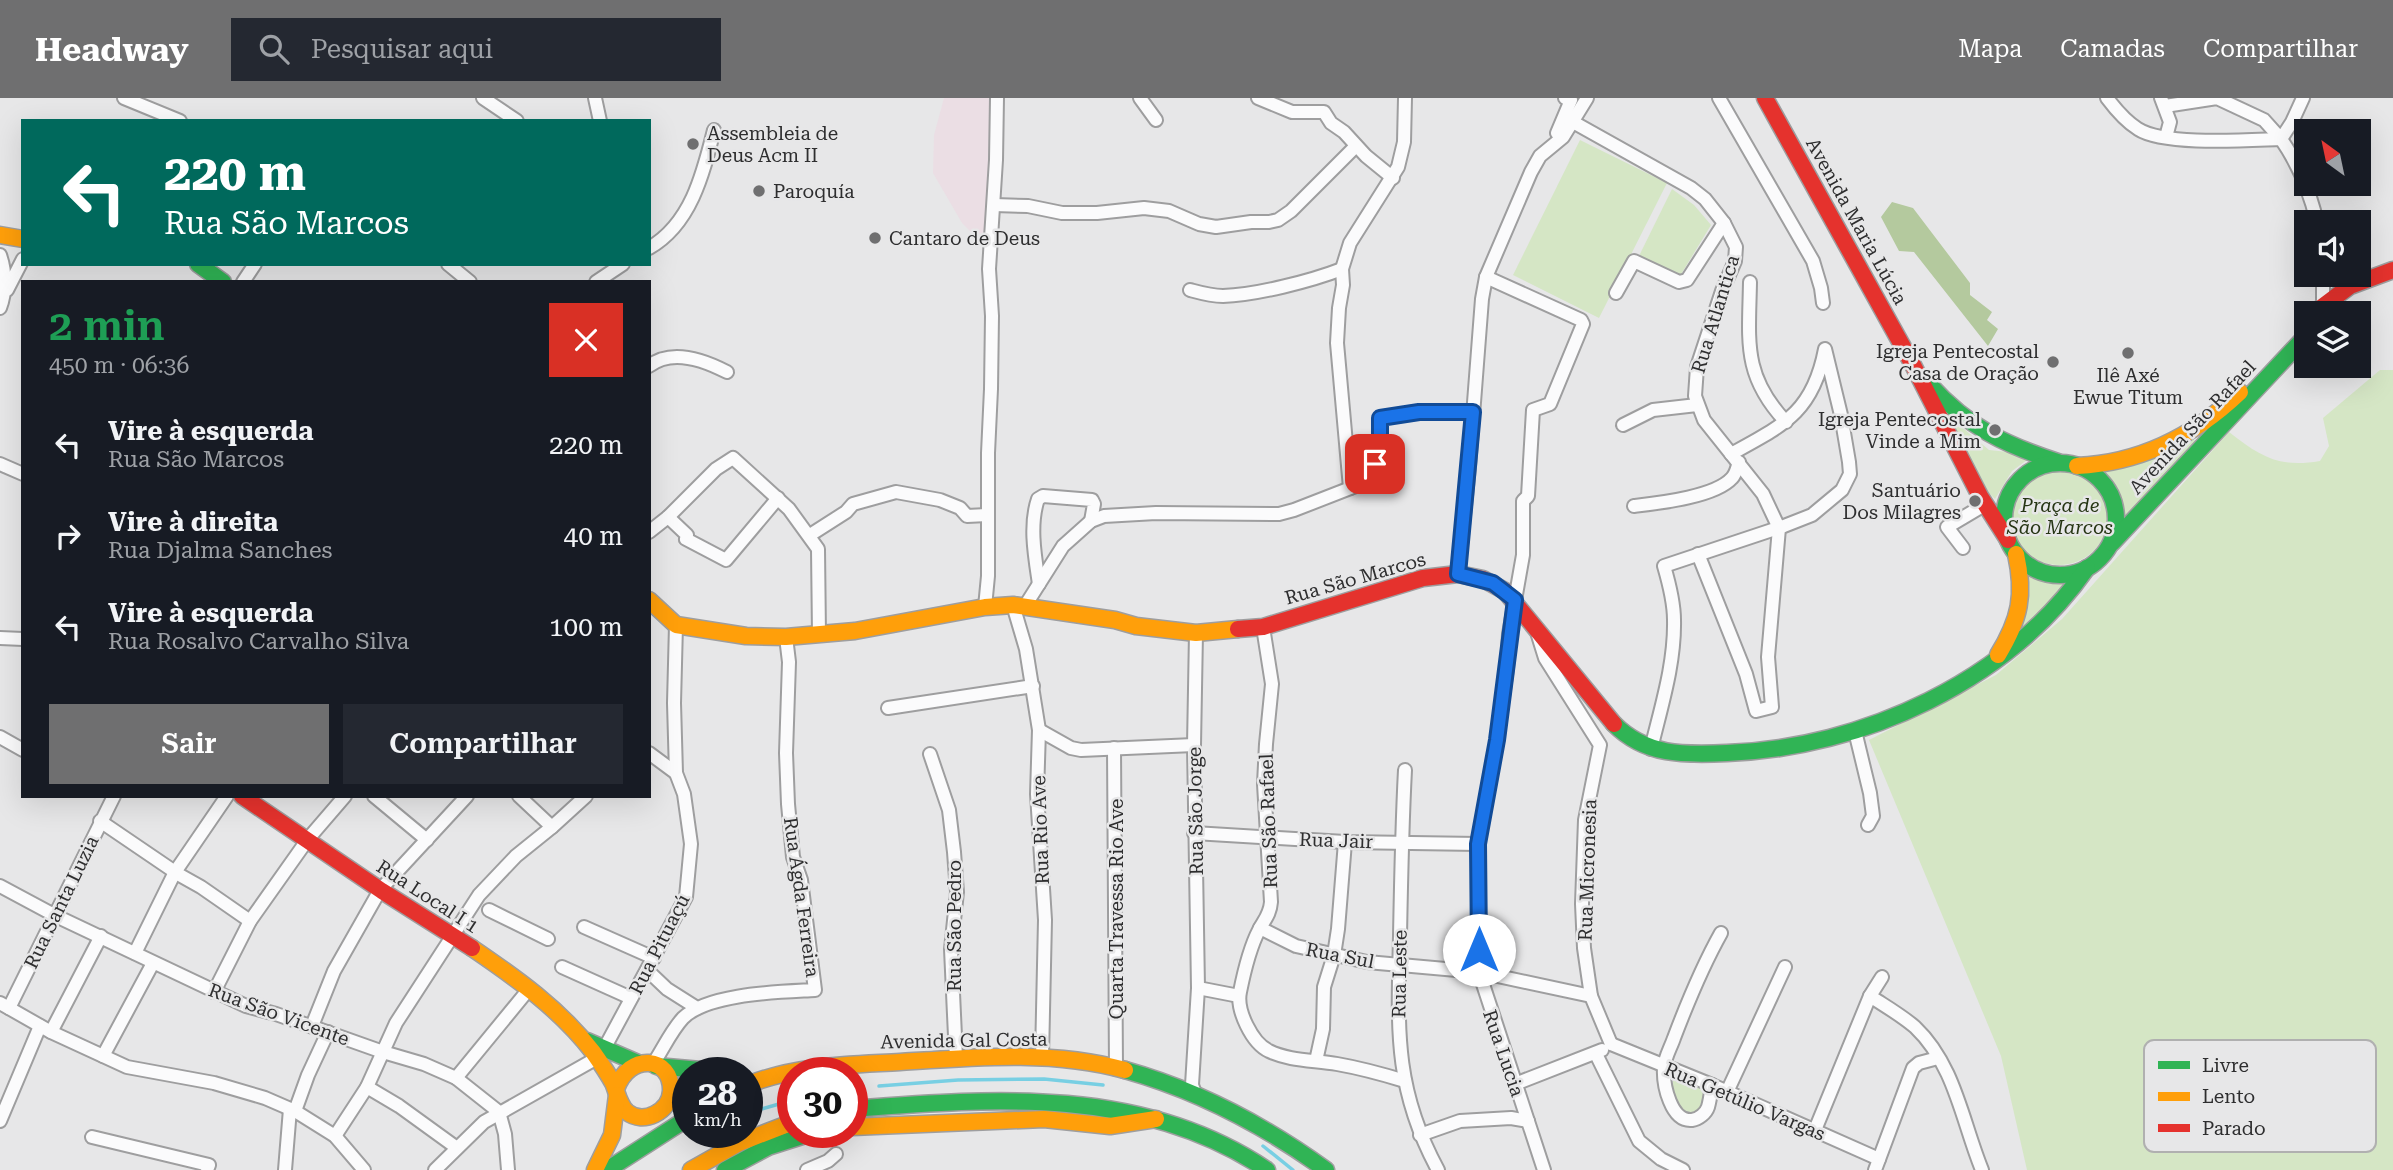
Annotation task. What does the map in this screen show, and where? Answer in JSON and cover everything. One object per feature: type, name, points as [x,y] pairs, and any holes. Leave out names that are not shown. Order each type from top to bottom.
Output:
[{"type":"main road","name":"Avenida Maria Lúcia","points":[[1765,98],[1913,365],[1980,496],[2012,547]]},
{"type":"main road","points":[[0,235],[21,239]]},
{"type":"main road","points":[[201,266],[220,280]]},
{"type":"main road","points":[[2334,301],[2358,282],[2393,270]]},
{"type":"main road","points":[[2343,301],[2369,288],[2393,281]]},
{"type":"main road","name":"Avenida São Rafael","points":[[2077,466],[2134,459],[2179,438],[2227,405],[2294,334]]},
{"type":"main road","name":"Avenida São Rafael","points":[[2108,547],[2294,349]]},
{"type":"main road","name":"Avenida Maria Lúcia","points":[[1913,365],[1939,396],[1985,434],[2008,446],[2060,463]]},
{"type":"main road","points":[[2060,463],[2077,466],[2101,481],[2109,492],[2116,520],[2108,547],[2099,559],[2087,568],[2067,574],[2046,574],[2030,567],[2012,547],[2004,517],[2010,493],[2017,483],[2032,471],[2060,463]]},
{"type":"main road","name":"Rua São Marcos","points":[[1995,660],[2015,625],[2021,606],[2021,574],[2012,547]]},
{"type":"main road","name":"Rua São Marcos","points":[[676,625],[746,636],[786,637],[855,631],[985,607],[1019,606],[1115,620],[1136,626],[1196,633],[1264,627],[1423,578],[1458,574],[1493,583],[1515,600],[1604,714],[1621,731],[1651,749],[1690,754],[1761,752],[1854,731],[1891,719],[1945,693],[2014,647],[2078,584],[2087,568]]},
{"type":"main road","points":[[651,602],[676,625]]},
{"type":"main road","name":"Rua Local I 1","points":[[245,798],[529,989],[601,1054],[652,1066],[672,1068]]},
{"type":"main road","points":[[595,1170],[612,1135],[616,1092],[623,1072],[652,1066],[670,1082],[671,1093],[668,1102],[659,1112],[646,1117],[633,1115],[622,1107],[616,1092],[601,1054]]},
{"type":"main road","name":"Avenida Gal Costa","points":[[868,1066],[956,1059],[1042,1058],[1116,1069],[1171,1083],[1195,1093],[1256,1123],[1326,1170]]},
{"type":"main road","points":[[868,1108],[1043,1100],[1110,1107],[1156,1119],[1216,1140],[1267,1170]]},
{"type":"main road","points":[[868,1126],[1044,1119],[1110,1125],[1156,1119]]},
{"type":"main road","points":[[607,1170],[672,1128]]},
{"type":"main road","points":[[691,1170],[739,1143],[777,1128]]},
{"type":"main road","points":[[725,1170],[777,1143]]},
{"type":"street","points":[[124,98],[175,119]]},
{"type":"street","points":[[483,98],[514,119]]},
{"type":"street","points":[[595,98],[600,119]]},
{"type":"street","points":[[985,607],[988,576],[992,316],[989,269],[997,98]]},
{"type":"street","points":[[1140,98],[1156,120]]},
{"type":"street","points":[[1258,98],[1292,112],[1307,114],[1320,105],[1331,123],[1393,178]]},
{"type":"street","points":[[1350,488],[1337,343],[1342,269],[1350,243],[1393,178],[1402,155],[1405,98]]},
{"type":"street","points":[[1458,574],[1480,312],[1486,277],[1531,172],[1568,111],[1571,100],[1565,98]]},
{"type":"street","points":[[1541,156],[1559,142],[1587,98]]},
{"type":"street","points":[[1719,98],[1813,261],[1823,303]]},
{"type":"street","points":[[2107,98],[2121,116],[2137,129],[2152,135],[2201,140],[2281,139]]},
{"type":"street","points":[[2166,137],[2170,122],[2163,102],[2217,98],[2237,103],[2264,120],[2281,139],[2307,187],[2313,210]]},
{"type":"street","points":[[2281,139],[2304,98]]},
{"type":"street","name":"Rua Atlantica","points":[[1573,122],[1677,178],[1705,199],[1733,239],[1736,254],[1697,367],[1694,384],[1696,405]]},
{"type":"street","points":[[651,246],[676,226],[682,217],[697,189],[714,130]]},
{"type":"street","points":[[994,205],[1028,206],[1062,213],[1097,213],[1144,208],[1169,211],[1216,227],[1269,222],[1278,220],[1291,211],[1356,146]]},
{"type":"street","points":[[1616,293],[1632,263],[1636,261],[1679,282],[1687,280],[1724,223]]},
{"type":"street","points":[[0,255],[4,272],[1,304]]},
{"type":"street","points":[[1,304],[21,263]]},
{"type":"street","points":[[450,266],[468,280]]},
{"type":"street","points":[[599,280],[620,266]]},
{"type":"street","points":[[1190,290],[1210,295],[1243,294],[1342,269]]},
{"type":"street","name":"Rua Lucia","points":[[1486,277],[1583,322],[1550,404],[1533,410],[1528,496],[1523,501],[1523,555],[1497,740],[1478,844],[1479,972],[1544,1170]]},
{"type":"street","points":[[1750,282],[1750,357],[1764,395],[1786,422]]},
{"type":"street","points":[[1634,506],[1675,500],[1713,489],[1730,480],[1735,458],[1786,422],[1805,403],[1815,386],[1825,349],[1841,415],[1850,474],[1842,490],[1812,514],[1779,528],[1664,566],[1673,605],[1673,646],[1668,681],[1651,749]]},
{"type":"street","points":[[651,365],[666,358],[687,358],[705,361],[727,372]]},
{"type":"street","points":[[1623,425],[1653,410],[1696,405],[1704,420],[1763,494],[1779,528],[1768,645],[1768,672],[1773,705],[1756,711],[1746,674],[1698,554]]},
{"type":"street","points":[[1019,606],[1039,584],[1063,546],[1091,520],[1104,516],[1156,513],[1279,514],[1294,510],[1366,482],[1380,453],[1380,418],[1419,412],[1473,412]]},
{"type":"street","points":[[651,530],[716,469],[733,458],[778,498],[818,549],[819,635]]},
{"type":"street","points":[[0,464],[21,474]]},
{"type":"street","points":[[810,536],[856,502],[895,492],[940,500],[960,508],[967,516],[987,515]]},
{"type":"street","points":[[1039,584],[1034,552],[1034,521],[1038,499],[1043,496],[1092,500],[1094,504],[1091,520]]},
{"type":"street","points":[[1963,548],[1947,527],[1979,508],[1980,496]]},
{"type":"street","points":[[668,517],[687,535],[686,539],[726,560],[778,498]]},
{"type":"street","name":"Rua Rio Ave","points":[[1019,606],[1039,730],[1037,794],[1045,920],[1042,1058]]},
{"type":"street","name":"Rua Pituaçú","points":[[601,1054],[686,897],[691,844],[684,794],[676,773],[676,625]]},
{"type":"street","name":"Rua Micronesia","points":[[1535,625],[1545,658],[1600,745],[1585,820],[1584,948],[1591,996],[1611,1044]]},
{"type":"street","name":"Rua São Rafael","points":[[1239,996],[1259,928],[1267,921],[1271,902],[1264,784],[1265,744],[1272,684],[1264,627]]},
{"type":"street","name":"Rua São Jorge","points":[[1195,1093],[1192,1085],[1198,988],[1194,833],[1196,633]]},
{"type":"street","name":"Rua Ágda Ferreira","points":[[697,1008],[716,1001],[816,990],[801,880],[793,857],[788,804],[786,753],[789,662],[786,637]]},
{"type":"street","points":[[0,638],[21,639]]},
{"type":"street","points":[[888,708],[1033,686]]},
{"type":"street","points":[[1039,730],[1071,748],[1081,750],[1194,745]]},
{"type":"street","points":[[1854,731],[1870,793],[1873,816],[1868,825]]},
{"type":"street","points":[[0,737],[21,749]]},
{"type":"street","name":"Quarta Travessa Rio Ave","points":[[1114,748],[1116,1069]]},
{"type":"street","points":[[651,754],[676,773]]},
{"type":"street","name":"Rua São Pedro","points":[[930,754],[949,810],[954,852],[957,892],[951,949],[956,1059]]},
{"type":"street","name":"Rua Leste","points":[[1405,770],[1398,1024],[1405,1081],[1420,1135],[1438,1170]]},
{"type":"street","name":"Rua Santa Luzia","points":[[2,1005],[56,916],[113,798]]},
{"type":"street","points":[[135,953],[176,872],[226,798]]},
{"type":"street","points":[[214,992],[250,921],[308,839],[343,798]]},
{"type":"street","points":[[376,798],[427,840]]},
{"type":"street","points":[[312,1026],[334,971],[380,890],[465,798]]},
{"type":"street","points":[[521,798],[552,827]]},
{"type":"street","points":[[335,1136],[368,1087],[396,1023],[479,895],[497,874],[584,798]]},
{"type":"street","points":[[100,821],[250,921]]},
{"type":"street","name":"Rua Jair","points":[[1194,833],[1345,842],[1478,844]]},
{"type":"street","points":[[1317,1061],[1323,1029],[1324,987],[1334,954],[1345,842]]},
{"type":"street","name":"Rua São Vicente","points":[[0,886],[56,916],[246,1006],[424,1064],[456,1078],[499,1112]]},
{"type":"street","points":[[489,910],[548,939]]},
{"type":"street","points":[[584,928],[650,964],[667,989],[697,1008],[675,1028],[652,1066]]},
{"type":"street","name":"Rua Sul","points":[[1259,928],[1297,946],[1367,962],[1479,972],[1591,996]]},
{"type":"street","points":[[1712,1085],[1705,1113],[1690,1121],[1684,1119],[1673,1109],[1668,1097],[1664,1067],[1688,999],[1721,933]]},
{"type":"street","points":[[0,1121],[46,1029],[101,936]]},
{"type":"street","points":[[103,1056],[153,963]]},
{"type":"street","points":[[562,967],[631,998]]},
{"type":"street","points":[[1727,1092],[1785,968]]},
{"type":"street","points":[[1815,1130],[1870,996],[1882,977]]},
{"type":"street","points":[[1198,988],[1239,996],[1245,1018],[1261,1045],[1269,1051],[1286,1057],[1362,1069],[1405,1081]]},
{"type":"street","points":[[456,1078],[529,989]]},
{"type":"street","points":[[1870,996],[1916,1028],[1938,1058],[1952,1081],[1982,1170]]},
{"type":"street","points":[[2,1005],[127,1067],[240,1090],[293,1110],[335,1136],[364,1170]]},
{"type":"street","points":[[285,1170],[293,1110],[328,1032]]},
{"type":"street","points":[[1515,1084],[1596,1054],[1611,1044]]},
{"type":"street","name":"Rua Getúlio Vargas","points":[[1611,1044],[1815,1130],[1877,1165]]},
{"type":"street","points":[[435,1170],[484,1122],[601,1054]]},
{"type":"street","points":[[1596,1054],[1639,1141],[1661,1159],[1683,1170]]},
{"type":"street","points":[[1877,1165],[1913,1069],[1919,1063],[1938,1058]]},
{"type":"street","points":[[368,1087],[457,1147]]},
{"type":"street","points":[[499,1112],[505,1134],[508,1170]]},
{"type":"street","points":[[1420,1135],[1460,1121],[1511,1118],[1528,1121]]},
{"type":"street","points":[[92,1137],[208,1167]]},
{"type":"street","points":[[807,1170],[828,1161],[836,1154]]},
{"type":"shaded area","points":[[944,98],[994,98],[989,237],[974,235],[962,223],[933,173],[934,135]]},
{"type":"green space","points":[[1580,140],[1667,183],[1599,318],[1513,275]]},
{"type":"green space","points":[[1672,189],[1694,205],[1711,225],[1680,276],[1639,256]]},
{"type":"green space","points":[[1892,202],[1913,208],[1970,283],[1970,295],[1992,312],[1987,320],[1998,329],[1988,346],[1914,252],[1899,251],[1881,217]]},
{"type":"green space","points":[[2380,370],[2393,370],[2393,1170],[2027,1170],[2001,1056],[1869,740],[1996,675],[2062,619],[2229,432],[2261,454],[2293,463],[2320,461],[2329,446],[2323,418]]},
{"type":"green space","points":[[1944,412],[1989,450],[2008,452],[2027,460],[2012,471],[1995,499],[1981,485]]},
{"type":"green space","points":[[2192,439],[2196,441],[2123,518],[2120,496],[2104,469],[2167,453]]},
{"type":"green space","name":"Praça de São Marcos","points":[[2059,467],[2078,470],[2094,481],[2105,497],[2108,516],[2105,535],[2094,551],[2078,562],[2059,565],[2040,562],[2024,551],[2013,535],[2010,516],[2013,497],[2024,481],[2040,470]]},
{"type":"green space","points":[[2025,569],[2049,578],[2077,576],[2016,636]]},
{"type":"green space","points":[[1673,1078],[1703,1089],[1706,1101],[1696,1115],[1681,1112],[1673,1094]]},
{"type":"waterway","points":[[879,1086],[958,1080],[1044,1079],[1103,1085]]},
{"type":"waterway","points":[[763,1109],[777,1105]]},
{"type":"waterway","points":[[1263,1146],[1293,1170]]},
{"type":"traffic: fast","points":[[201,266],[220,280]]},
{"type":"traffic: fast","points":[[2112,543],[2294,349]]},
{"type":"traffic: fast","points":[[1930,385],[1944,400],[1988,433],[2021,449],[2058,462]]},
{"type":"traffic: fast","points":[[2060,463],[2081,467],[2099,480],[2112,498],[2116,519],[2112,540],[2099,558],[2081,571],[2060,575],[2039,571],[2021,558],[2008,540],[2004,519],[2008,498],[2021,480],[2039,467],[2060,463]]},
{"type":"traffic: fast","points":[[1614,724],[1626,735],[1652,748],[1696,754],[1778,748],[1830,738],[1880,722],[1928,701],[1974,675],[2017,644],[2054,608],[2087,568]]},
{"type":"traffic: fast","points":[[587,1041],[638,1063]]},
{"type":"traffic: fast","points":[[656,1066],[672,1067]]},
{"type":"traffic: fast","points":[[1125,1070],[1179,1088],[1230,1111],[1279,1138],[1326,1170]]},
{"type":"traffic: fast","points":[[868,1108],[1013,1101],[1119,1111],[1170,1123],[1219,1143],[1267,1170]]},
{"type":"traffic: fast","points":[[607,1170],[672,1128]]},
{"type":"traffic: fast","points":[[725,1170],[777,1144]]},
{"type":"traffic: slow","points":[[0,235],[21,239]]},
{"type":"traffic: slow","points":[[2077,466],[2123,459],[2165,444],[2204,422],[2240,392]]},
{"type":"traffic: slow","points":[[1998,655],[2011,630],[2019,606],[2020,582],[2016,554]]},
{"type":"traffic: slow","points":[[651,602],[676,625],[746,636],[786,637],[855,631],[985,607],[1013,605],[1115,620],[1136,626],[1196,633],[1238,629]]},
{"type":"traffic: slow","points":[[472,948],[552,1008],[580,1036],[601,1063],[627,1112],[640,1117],[655,1114],[666,1105],[671,1091],[665,1071],[649,1063],[630,1069],[616,1089]]},
{"type":"traffic: slow","points":[[763,1079],[822,1067],[985,1057],[1042,1057],[1125,1070]]},
{"type":"traffic: slow","points":[[595,1170],[612,1135],[617,1095]]},
{"type":"traffic: slow","points":[[868,1126],[1044,1119],[1110,1126],[1156,1119]]},
{"type":"traffic: slow","points":[[691,1170],[739,1143],[777,1128]]},
{"type":"traffic: jam","points":[[1765,98],[1913,365],[1980,496],[2008,540]]},
{"type":"traffic: jam","points":[[2330,301],[2350,286],[2393,270]]},
{"type":"traffic: jam","points":[[1238,629],[1263,627],[1423,578],[1458,574],[1483,579],[1505,591],[1614,724]]},
{"type":"traffic: jam","points":[[245,798],[472,948]]},
{"type":"place","name":"Assembleia de Deus Acm II","points":[[693,144]]},
{"type":"place","name":"Paroquía","points":[[759,191]]},
{"type":"place","name":"Cantaro de Deus","points":[[875,238]]},
{"type":"place","name":"Ilê Axé Ewue Titum","points":[[2128,353]]},
{"type":"place","name":"Igreja Pentecostal Casa de Oração","points":[[2053,362]]},
{"type":"place","name":"Igreja Pentecostal Vinde a Mim","points":[[1995,430]]},
{"type":"place","name":"Santuário Dos Milagres","points":[[1975,501]]},
{"type":"route","points":[[1375,464],[1380,453],[1380,418],[1419,412],[1473,412],[1458,574],[1493,583],[1515,600],[1497,740],[1478,844],[1479,950]]}]
